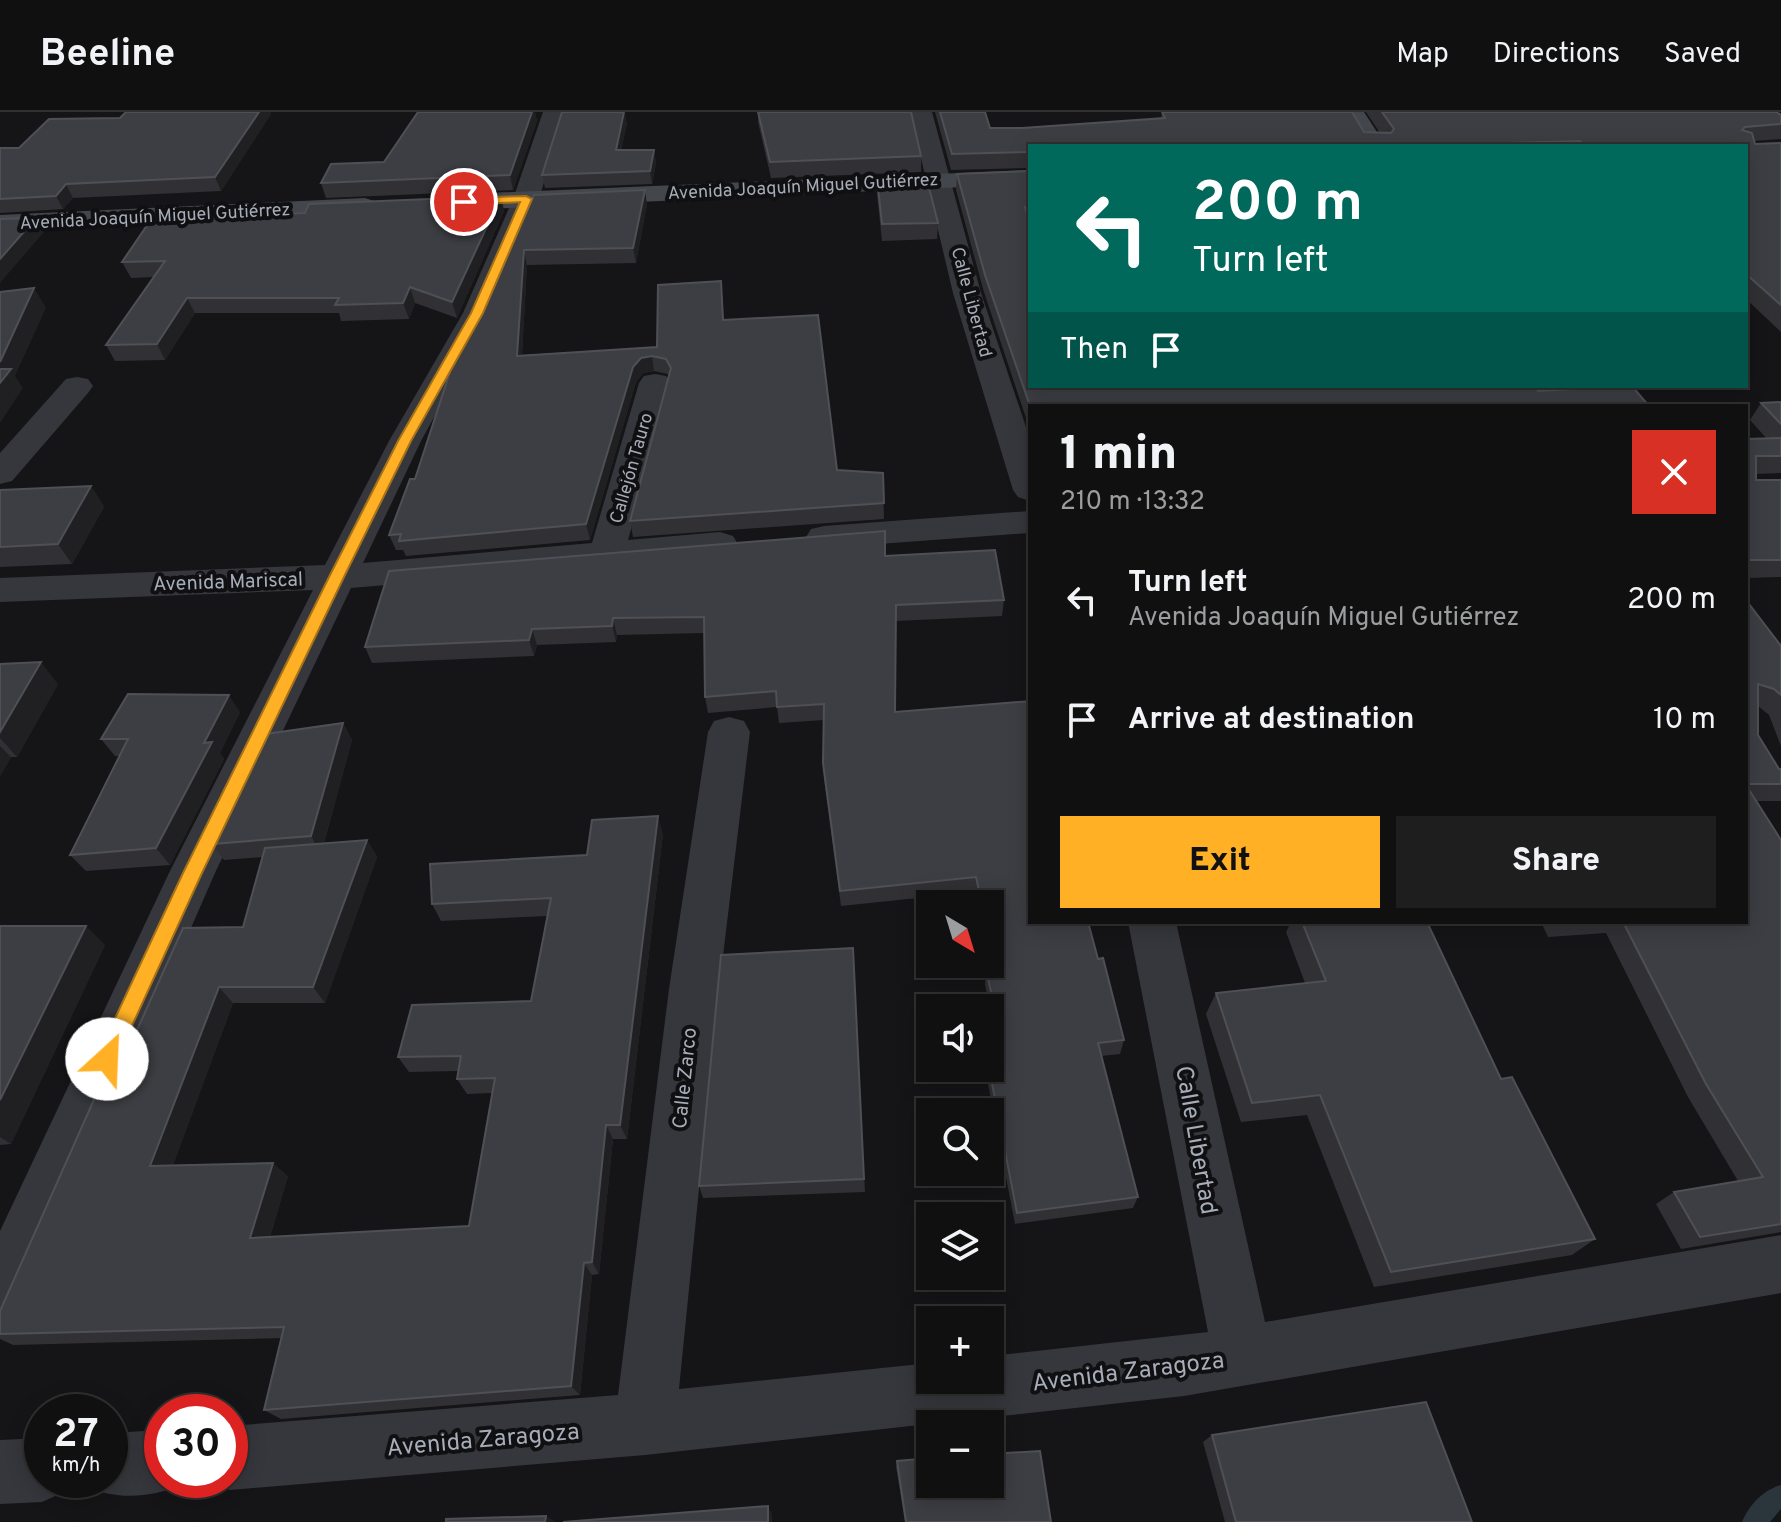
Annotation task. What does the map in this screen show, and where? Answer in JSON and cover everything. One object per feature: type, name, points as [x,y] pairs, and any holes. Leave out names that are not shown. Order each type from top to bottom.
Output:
[{"type":"street","points":[[0,1295],[192,873],[405,441],[477,313],[526,199],[554,112]]},
{"type":"street","name":"Calle Libertad","points":[[921,112],[967,293],[1028,484]]},
{"type":"street","points":[[1353,112],[1373,144]]},
{"type":"street","name":"Avenida Joaquín Miguel Gutiérrez","points":[[415,204],[1028,177]]},
{"type":"street","name":"Avenida Joaquín Miguel Gutiérrez","points":[[0,223],[383,205]]},
{"type":"street","name":"Callejón Tauro","points":[[607,553],[655,383]]},
{"type":"street","points":[[0,474],[77,386]]},
{"type":"street","points":[[795,539],[1028,522]]},
{"type":"street","name":"Avenida Mariscal","points":[[0,590],[337,577],[748,542]]},
{"type":"street","name":"Calle Zarco","points":[[645,1424],[694,989],[729,732]]},
{"type":"street","name":"Calle Libertad","points":[[1152,924],[1182,1056],[1213,1229],[1244,1358]]},
{"type":"street","name":"Avenida Zaragoza","points":[[248,1457],[645,1424],[1244,1358],[1781,1264]]},
{"type":"street","points":[[0,1472],[24,1471]]},
{"type":"building","points":[[126,112],[259,112],[215,177],[66,184],[56,196],[0,199],[0,148],[19,148],[49,119],[120,118]]},
{"type":"building","points":[[418,112],[532,112],[510,175],[321,183],[331,164],[384,162]]},
{"type":"building","points":[[562,112],[624,112],[616,150],[654,150],[650,171],[542,175]]},
{"type":"building","points":[[758,112],[911,112],[921,156],[770,162]]},
{"type":"building","points":[[940,112],[985,112],[990,128],[1022,128],[1165,118],[1162,112],[1352,112],[1364,132],[1391,133],[1394,129],[1382,112],[1776,112],[1781,115],[1781,124],[1745,127],[1742,130],[1752,133],[1755,144],[1781,143],[1781,305],[1748,276],[1748,144],[1583,144],[1580,141],[1476,144],[1028,144],[1028,152],[952,154]]},
{"type":"building","points":[[1028,171],[1028,207],[1025,207],[1028,217],[1028,388],[1536,388],[1538,391],[1634,388],[1647,404],[1029,404],[985,275],[957,174]]},
{"type":"building","points":[[926,176],[938,223],[882,224],[877,178]]},
{"type":"building","points":[[645,190],[633,248],[524,250],[517,356],[657,347],[658,285],[721,281],[723,320],[818,315],[837,470],[883,473],[884,503],[630,521],[671,368],[666,359],[652,356],[641,358],[633,367],[586,524],[399,541],[401,534],[389,535],[410,479],[415,479],[452,366],[489,299],[534,195]]},
{"type":"building","points":[[501,196],[452,302],[410,287],[403,303],[335,305],[339,298],[187,298],[157,344],[106,345],[165,261],[122,262],[152,218],[305,213],[309,204]]},
{"type":"building","points":[[36,218],[0,259],[0,219]]},
{"type":"building","points":[[34,288],[0,362],[0,292]]},
{"type":"building","points":[[0,369],[11,369],[0,383]]},
{"type":"building","points":[[1781,402],[1781,424],[1761,403]]},
{"type":"building","points":[[1781,438],[1781,456],[1756,456],[1756,480],[1781,480],[1781,560],[1748,560],[1748,439]]},
{"type":"building","points":[[91,486],[58,544],[0,547],[0,490]]},
{"type":"building","points":[[885,531],[885,556],[995,550],[1004,600],[896,605],[895,712],[1028,701],[1028,924],[1089,924],[1098,959],[1103,958],[1124,1040],[1098,1043],[1138,1197],[1017,1213],[1004,1146],[1004,1098],[995,1098],[992,1082],[1004,1082],[1004,994],[991,994],[988,978],[1004,978],[1004,890],[979,890],[976,877],[840,891],[823,763],[824,704],[777,707],[776,691],[705,697],[704,617],[613,618],[612,626],[532,629],[529,640],[365,647],[389,571]]},
{"type":"building","points":[[1748,603],[1781,646],[1781,695],[1758,684],[1758,735],[1781,769],[1781,784],[1748,784]]},
{"type":"building","points":[[41,662],[0,732],[0,664]]},
{"type":"building","points":[[128,694],[229,695],[204,743],[212,742],[156,848],[70,855],[128,739],[101,739]]},
{"type":"building","points":[[343,723],[311,836],[212,844],[266,734]]},
{"type":"building","points":[[1748,788],[1781,840],[1781,1224],[1700,1237],[1674,1192],[1763,1177],[1706,1084],[1624,924],[1748,924]]},
{"type":"building","points":[[658,816],[620,1125],[606,1125],[592,1262],[584,1263],[571,1386],[264,1410],[284,1327],[0,1334],[0,1311],[112,1059],[124,1059],[183,928],[243,927],[265,848],[367,840],[313,987],[219,987],[150,1166],[273,1163],[250,1238],[469,1226],[495,1078],[457,1079],[461,1056],[398,1057],[412,1005],[531,1001],[551,898],[432,904],[430,864],[587,855],[592,820]]},
{"type":"building","points":[[1303,924],[1428,924],[1501,1079],[1512,1077],[1595,1239],[1391,1272],[1320,1095],[1252,1103],[1216,993],[1326,981]]},
{"type":"building","points":[[0,926],[86,926],[0,1100]]},
{"type":"building","points":[[853,948],[864,1179],[699,1186],[721,955]]},
{"type":"building","points":[[1426,1402],[1472,1522],[1236,1522],[1212,1435]]},
{"type":"building","points":[[1040,1451],[1051,1522],[906,1522],[897,1461],[916,1459],[916,1498],[1004,1498],[1004,1453]]},
{"type":"building","points":[[768,1506],[768,1522],[563,1522]]},
{"type":"building","points":[[546,1516],[545,1522],[446,1522],[446,1519]]},
{"type":"waterway","points":[[1754,1522],[1774,1499],[1781,1497]]},
{"type":"route","points":[[107,1059],[192,873],[337,577],[405,441],[477,313],[526,199],[464,202]]}]
